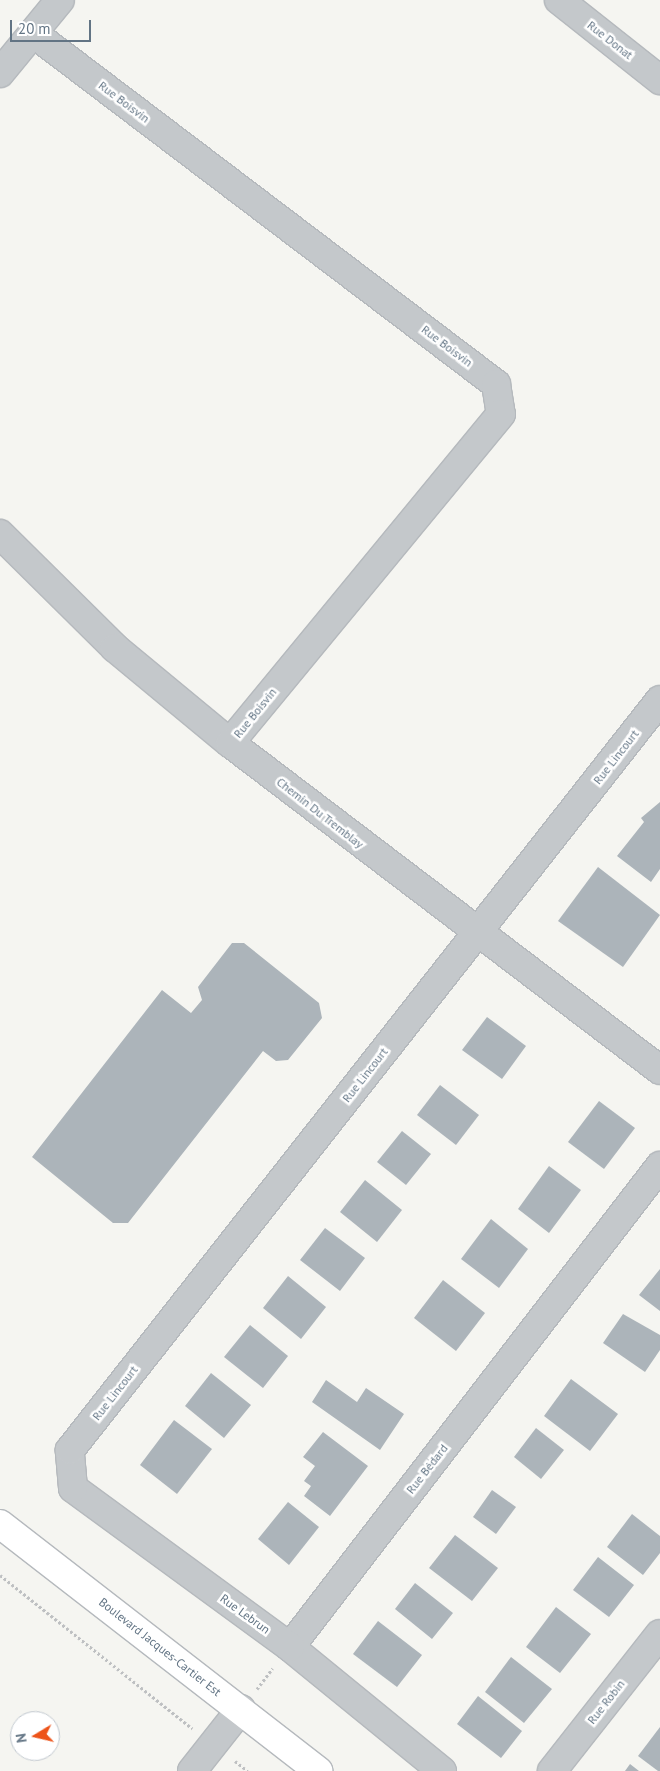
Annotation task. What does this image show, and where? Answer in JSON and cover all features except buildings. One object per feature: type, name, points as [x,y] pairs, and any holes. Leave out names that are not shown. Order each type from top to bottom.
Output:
[{"type":"main road","name":"Boulevard Jacques-Cartier Est","points":[[3,1532],[241,1709],[318,1771]]},
{"type":"street","points":[[0,73],[60,0]]},
{"type":"street","name":"Rue Donat","points":[[559,0],[660,80]]},
{"type":"street","name":"Rue Boisvin","points":[[33,33],[496,384],[501,414],[230,743]]},
{"type":"street","name":"Chemin Du Tremblay","points":[[0,534],[115,648],[230,743],[476,934],[660,1070]]},
{"type":"street","name":"Rue Lincourt","points":[[70,1450],[660,700]]},
{"type":"street","name":"Rue Bédard","points":[[290,1647],[660,1166]]},
{"type":"street","name":"Rue Lebrun","points":[[70,1450],[73,1488],[290,1647],[442,1771]]},
{"type":"street","name":"Rue Robin","points":[[552,1771],[660,1634]]},
{"type":"street","points":[[192,1771],[241,1709]]},
{"type":"path","points":[[0,1575],[248,1771]]},
{"type":"path","points":[[241,1709],[290,1647]]}]
